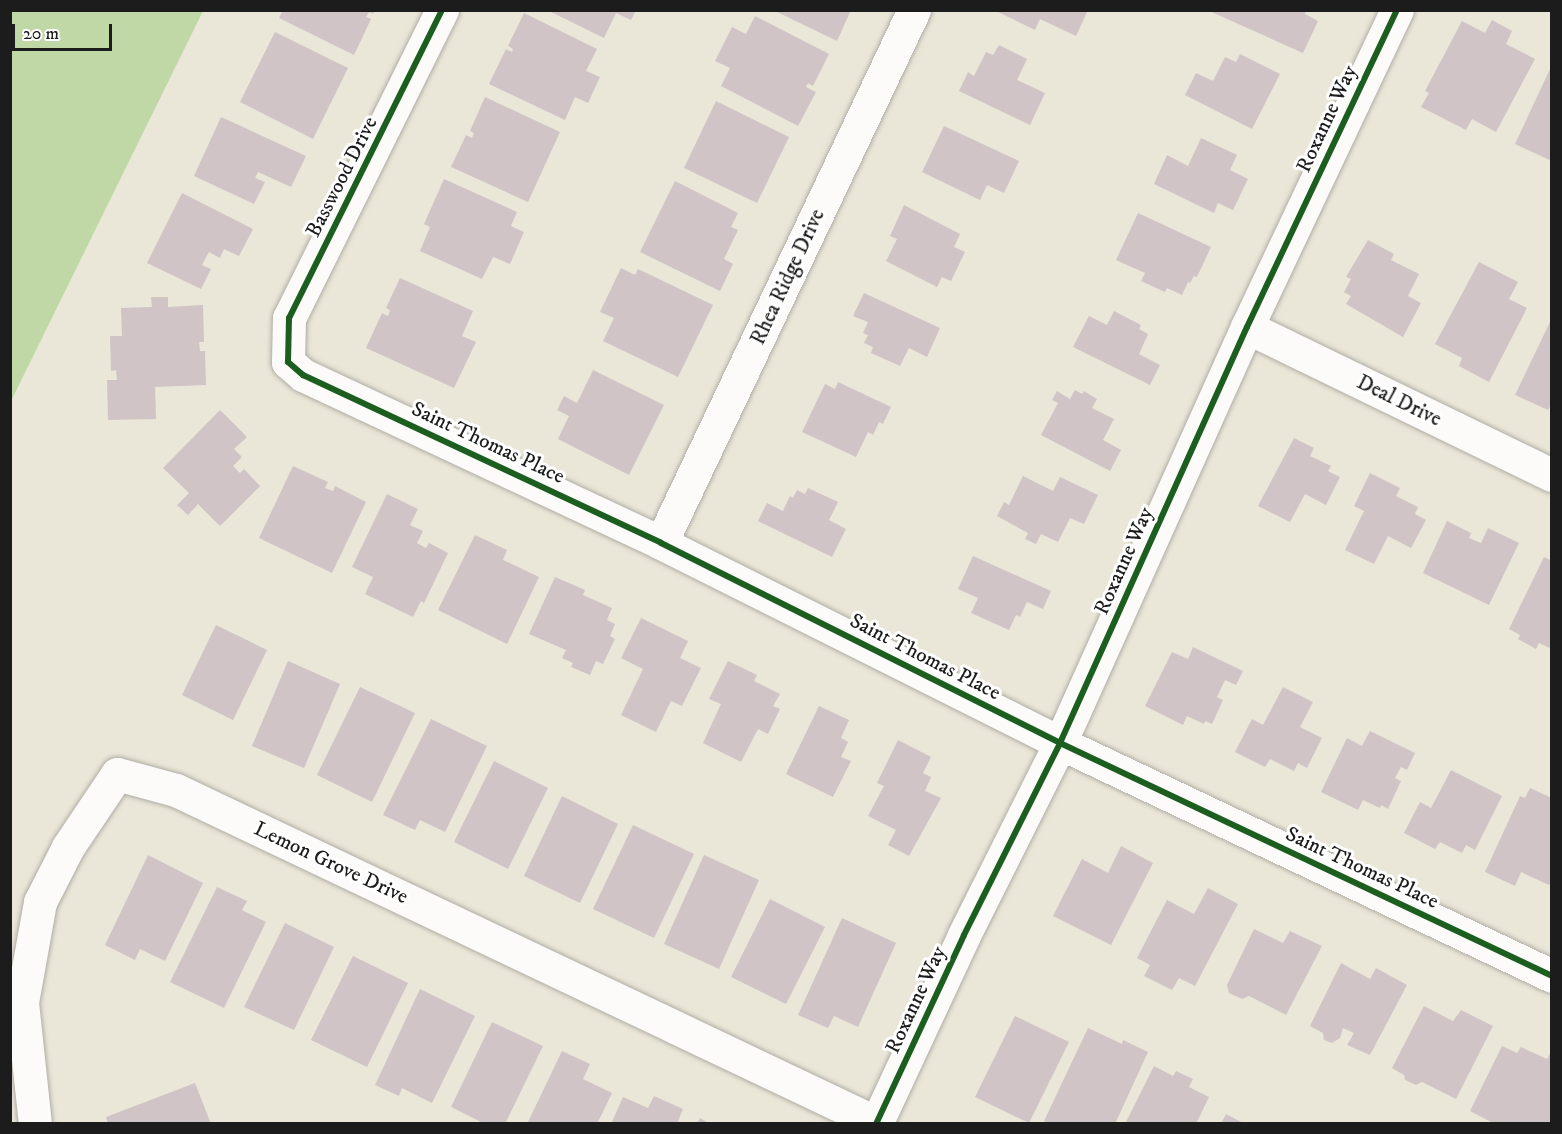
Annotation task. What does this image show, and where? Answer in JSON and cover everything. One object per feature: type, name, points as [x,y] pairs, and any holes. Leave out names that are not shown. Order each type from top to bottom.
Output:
[{"type":"street","name":"Basswood Drive","points":[[288,362],[289,318],[442,10]]},
{"type":"street","name":"Rhea Ridge Drive","points":[[661,543],[914,10]]},
{"type":"street","name":"Roxanne Way","points":[[877,1123],[964,935],[1060,743],[1247,327],[1397,10]]},
{"type":"street","name":"Deal Drive","points":[[1247,327],[1551,475]]},
{"type":"street","name":"Saint Thomas Place","points":[[288,362],[303,375],[661,543],[1060,743],[1551,976]]},
{"type":"street","name":"Lemon Grove Drive","points":[[35,1124],[22,1002],[40,902],[68,847],[117,774],[176,789],[877,1123]]},
{"type":"green space","points":[[10,11],[203,11],[11,401]]},
{"type":"building","points":[[283,10],[375,10],[373,14],[369,12],[366,17],[371,19],[354,55],[279,18]]},
{"type":"building","points":[[547,10],[636,10],[631,20],[616,13],[604,38]]},
{"type":"building","points":[[773,10],[851,10],[837,41]]},
{"type":"building","points":[[994,10],[1088,10],[1076,36],[1040,19],[1035,30]]},
{"type":"building","points":[[1207,10],[1306,10],[1305,14],[1318,21],[1303,53]]},
{"type":"building","points":[[524,13],[597,49],[586,71],[600,77],[588,103],[575,97],[565,120],[489,84],[506,49],[512,52],[513,49],[508,46]]},
{"type":"building","points":[[755,16],[829,54],[813,86],[808,83],[806,87],[816,92],[798,126],[721,86],[730,68],[715,61],[732,27],[746,34]]},
{"type":"building","points":[[1492,20],[1512,31],[1506,44],[1535,59],[1496,132],[1472,119],[1466,130],[1421,107],[1429,93],[1425,91],[1462,21],[1485,33]]},
{"type":"building","points":[[275,32],[348,68],[313,139],[240,102]]},
{"type":"building","points":[[999,45],[1027,59],[1017,80],[1045,93],[1030,125],[959,91],[968,72],[974,76],[986,52],[993,55]]},
{"type":"building","points":[[1240,54],[1280,74],[1252,129],[1185,95],[1196,73],[1213,81],[1225,57],[1236,62]]},
{"type":"building","points":[[1550,69],[1552,70],[1552,161],[1515,144]]},
{"type":"building","points":[[485,97],[560,132],[528,202],[451,167],[466,135],[472,138],[474,133],[470,131]]},
{"type":"building","points":[[716,101],[789,137],[757,203],[684,168]]},
{"type":"building","points":[[221,117],[306,156],[291,187],[258,172],[255,178],[265,182],[254,204],[194,176]]},
{"type":"building","points":[[944,126],[1019,161],[1004,193],[987,185],[980,200],[922,172]]},
{"type":"building","points":[[1201,138],[1237,155],[1230,170],[1248,179],[1233,210],[1218,203],[1214,213],[1154,184],[1167,155],[1188,166]]},
{"type":"building","points":[[444,179],[517,212],[511,226],[524,232],[510,264],[493,257],[482,279],[420,251],[430,227],[424,224]]},
{"type":"building","points":[[675,181],[738,213],[731,227],[738,230],[724,259],[733,264],[720,291],[640,252]]},
{"type":"building","points":[[182,193],[253,229],[239,256],[224,249],[220,258],[209,252],[202,265],[211,269],[201,289],[147,263]]},
{"type":"building","points":[[904,205],[960,234],[954,247],[965,252],[951,281],[942,277],[937,287],[886,261],[897,239],[890,236]]},
{"type":"building","points":[[1138,213],[1211,247],[1197,277],[1194,276],[1190,283],[1188,282],[1182,295],[1167,288],[1165,292],[1141,281],[1145,273],[1116,260]]},
{"type":"building","points":[[1368,240],[1394,254],[1391,260],[1419,274],[1408,296],[1421,303],[1403,337],[1346,304],[1351,296],[1344,292],[1351,279],[1346,277]]},
{"type":"building","points":[[1479,262],[1518,282],[1509,299],[1527,308],[1489,382],[1459,366],[1462,358],[1435,344]]},
{"type":"building","points":[[621,268],[635,275],[638,269],[713,305],[678,377],[603,341],[614,318],[600,312]]},
{"type":"building","points":[[400,278],[473,311],[462,336],[476,342],[454,388],[366,348],[382,313],[388,316],[390,310],[386,308]]},
{"type":"building","points":[[864,293],[940,328],[927,357],[909,348],[900,366],[871,353],[873,347],[864,343],[868,335],[863,333],[868,322],[853,316]]},
{"type":"building","points":[[151,297],[168,297],[168,307],[203,305],[204,342],[199,342],[200,351],[205,351],[206,385],[155,387],[156,419],[108,420],[107,380],[117,380],[116,370],[111,371],[110,336],[122,336],[121,308],[152,307]]},
{"type":"building","points":[[1114,311],[1141,325],[1139,329],[1148,334],[1139,354],[1160,365],[1150,385],[1073,347],[1089,316],[1107,325]]},
{"type":"building","points":[[1550,322],[1552,403],[1548,410],[1515,395]]},
{"type":"building","points":[[593,370],[664,405],[629,475],[558,439],[569,416],[557,410],[564,396],[577,403]]},
{"type":"building","points":[[838,382],[891,407],[883,424],[879,422],[873,435],[868,432],[856,457],[802,432],[825,384],[835,389]]},
{"type":"building","points":[[1075,390],[1082,394],[1084,391],[1097,399],[1092,408],[1114,419],[1103,440],[1121,450],[1110,471],[1041,435],[1058,403],[1052,400],[1057,391],[1070,399]]},
{"type":"building","points":[[220,410],[247,437],[234,449],[242,457],[233,466],[240,473],[244,469],[260,486],[220,526],[198,504],[188,515],[177,505],[189,493],[163,468]]},
{"type":"building","points":[[1294,438],[1314,448],[1310,456],[1331,466],[1328,471],[1340,477],[1326,505],[1305,494],[1290,522],[1258,506]]},
{"type":"building","points":[[293,466],[328,482],[325,488],[333,491],[335,486],[366,502],[332,573],[259,538]]},
{"type":"building","points":[[1370,473],[1400,488],[1396,496],[1418,507],[1415,514],[1426,520],[1411,548],[1388,536],[1374,564],[1345,550],[1364,511],[1354,506]]},
{"type":"building","points":[[1023,476],[1053,491],[1060,477],[1098,495],[1084,524],[1070,518],[1058,542],[1041,534],[1036,544],[1025,539],[1028,533],[997,516],[1004,502],[1009,505]]},
{"type":"building","points":[[808,488],[838,502],[829,520],[846,529],[832,557],[758,521],[767,503],[783,511],[790,496],[793,498],[797,490],[805,494]]},
{"type":"building","points":[[387,494],[418,509],[410,525],[423,531],[417,543],[426,548],[429,543],[448,553],[424,603],[421,601],[413,617],[365,594],[373,577],[352,567]]},
{"type":"building","points":[[1447,521],[1471,533],[1469,538],[1481,543],[1488,528],[1519,543],[1489,605],[1423,573]]},
{"type":"building","points":[[475,535],[507,550],[503,560],[539,577],[507,644],[438,610]]},
{"type":"building","points":[[973,556],[1051,591],[1043,609],[1027,602],[1020,617],[1016,615],[1009,630],[971,613],[978,598],[958,589]]},
{"type":"building","points":[[1544,557],[1552,561],[1552,649],[1539,643],[1536,649],[1518,639],[1520,635],[1509,629]]},
{"type":"building","points":[[555,577],[585,590],[583,595],[612,608],[607,620],[615,624],[610,636],[615,639],[603,664],[596,661],[590,675],[571,667],[573,663],[562,658],[566,650],[529,634]]},
{"type":"building","points":[[641,618],[688,641],[680,658],[701,668],[682,706],[671,701],[656,732],[621,715],[643,669],[621,658]]},
{"type":"building","points":[[216,625],[267,650],[233,720],[182,695]]},
{"type":"building","points":[[1193,647],[1243,671],[1236,685],[1225,680],[1217,697],[1223,700],[1212,724],[1205,721],[1204,724],[1187,716],[1183,725],[1145,706],[1172,652],[1188,659]]},
{"type":"building","points":[[288,661],[340,684],[304,768],[252,746]]},
{"type":"building","points":[[728,661],[757,675],[754,681],[780,694],[773,706],[780,709],[768,734],[758,729],[741,762],[703,743],[721,704],[709,699]]},
{"type":"building","points":[[360,687],[415,713],[372,802],[317,775]]},
{"type":"building","points":[[1283,687],[1313,702],[1300,727],[1322,738],[1307,768],[1298,763],[1294,771],[1270,759],[1265,767],[1235,752],[1252,719],[1263,725]]},
{"type":"building","points":[[819,706],[849,720],[841,738],[848,742],[841,757],[851,761],[833,797],[786,774]]},
{"type":"building","points":[[431,719],[487,746],[445,832],[420,820],[415,830],[383,815]]},
{"type":"building","points":[[1370,731],[1415,753],[1407,770],[1401,767],[1395,778],[1401,781],[1388,809],[1363,800],[1358,810],[1321,792],[1347,738],[1362,746]]},
{"type":"building","points":[[898,740],[931,757],[923,773],[931,777],[925,791],[941,798],[909,856],[888,845],[896,830],[868,816],[884,786],[877,783]]},
{"type":"building","points":[[494,761],[548,788],[508,869],[454,842]]},
{"type":"building","points":[[1451,770],[1502,796],[1475,850],[1466,845],[1462,853],[1440,842],[1435,849],[1404,833],[1420,802],[1431,808]]},
{"type":"building","points":[[1530,788],[1552,798],[1552,879],[1549,885],[1521,872],[1515,886],[1485,872],[1520,796],[1525,798]]},
{"type":"building","points":[[562,796],[618,824],[580,903],[524,876]]},
{"type":"building","points":[[633,825],[694,854],[654,938],[593,909]]},
{"type":"building","points":[[1121,846],[1153,863],[1111,945],[1053,916],[1082,859],[1108,873]]},
{"type":"building","points":[[148,855],[203,883],[165,961],[140,949],[135,960],[105,945]]},
{"type":"building","points":[[704,855],[759,880],[719,969],[664,944]]},
{"type":"building","points":[[217,887],[247,901],[242,910],[266,922],[224,1008],[170,982]]},
{"type":"building","points":[[1208,888],[1238,904],[1195,986],[1179,978],[1172,990],[1144,976],[1150,965],[1137,958],[1167,900],[1194,914]]},
{"type":"building","points":[[770,899],[825,927],[786,1004],[731,977]]},
{"type":"building","points":[[842,918],[896,943],[858,1027],[834,1016],[828,1028],[798,1015]]},
{"type":"building","points":[[285,923],[334,947],[294,1030],[244,1007]]},
{"type":"building","points":[[1254,929],[1283,943],[1290,931],[1322,946],[1286,1015],[1249,996],[1242,999],[1229,993],[1227,985]]},
{"type":"building","points":[[353,956],[408,983],[367,1067],[311,1040]]},
{"type":"building","points":[[1341,963],[1370,979],[1376,968],[1407,985],[1370,1055],[1347,1045],[1354,1033],[1343,1028],[1340,1038],[1332,1043],[1324,1040],[1323,1033],[1310,1026]]},
{"type":"building","points":[[420,989],[475,1016],[432,1103],[402,1088],[399,1096],[375,1085]]},
{"type":"building","points":[[1424,1006],[1453,1021],[1461,1010],[1493,1026],[1456,1099],[1422,1082],[1416,1085],[1405,1080],[1404,1075],[1392,1068]]},
{"type":"building","points":[[1015,1016],[1069,1042],[1029,1123],[975,1097]]},
{"type":"building","points":[[492,1022],[543,1046],[505,1124],[485,1124],[451,1107]]},
{"type":"building","points":[[1088,1028],[1122,1044],[1123,1040],[1148,1052],[1115,1124],[1049,1124],[1044,1121]]},
{"type":"building","points":[[1502,1046],[1517,1053],[1521,1047],[1547,1059],[1552,1050],[1552,1124],[1495,1124],[1470,1111]]},
{"type":"building","points":[[562,1051],[590,1064],[583,1079],[612,1093],[597,1124],[527,1124]]},
{"type":"building","points":[[1154,1066],[1173,1076],[1176,1071],[1193,1079],[1189,1087],[1209,1097],[1196,1124],[1125,1124]]},
{"type":"building","points":[[195,1083],[211,1124],[108,1124],[106,1117]]},
{"type":"building","points":[[654,1096],[683,1109],[677,1124],[611,1124],[623,1097],[648,1108]]},
{"type":"building","points":[[1226,1114],[1245,1124],[1221,1124]]},
{"type":"building","points":[[700,1118],[710,1124],[697,1124]]},
{"type":"cycle path","points":[[442,10],[289,318],[288,362],[303,375],[661,543],[1060,743],[1552,976]]},
{"type":"cycle path","points":[[876,1124],[964,935],[1060,743],[1247,327],[1397,10]]}]
